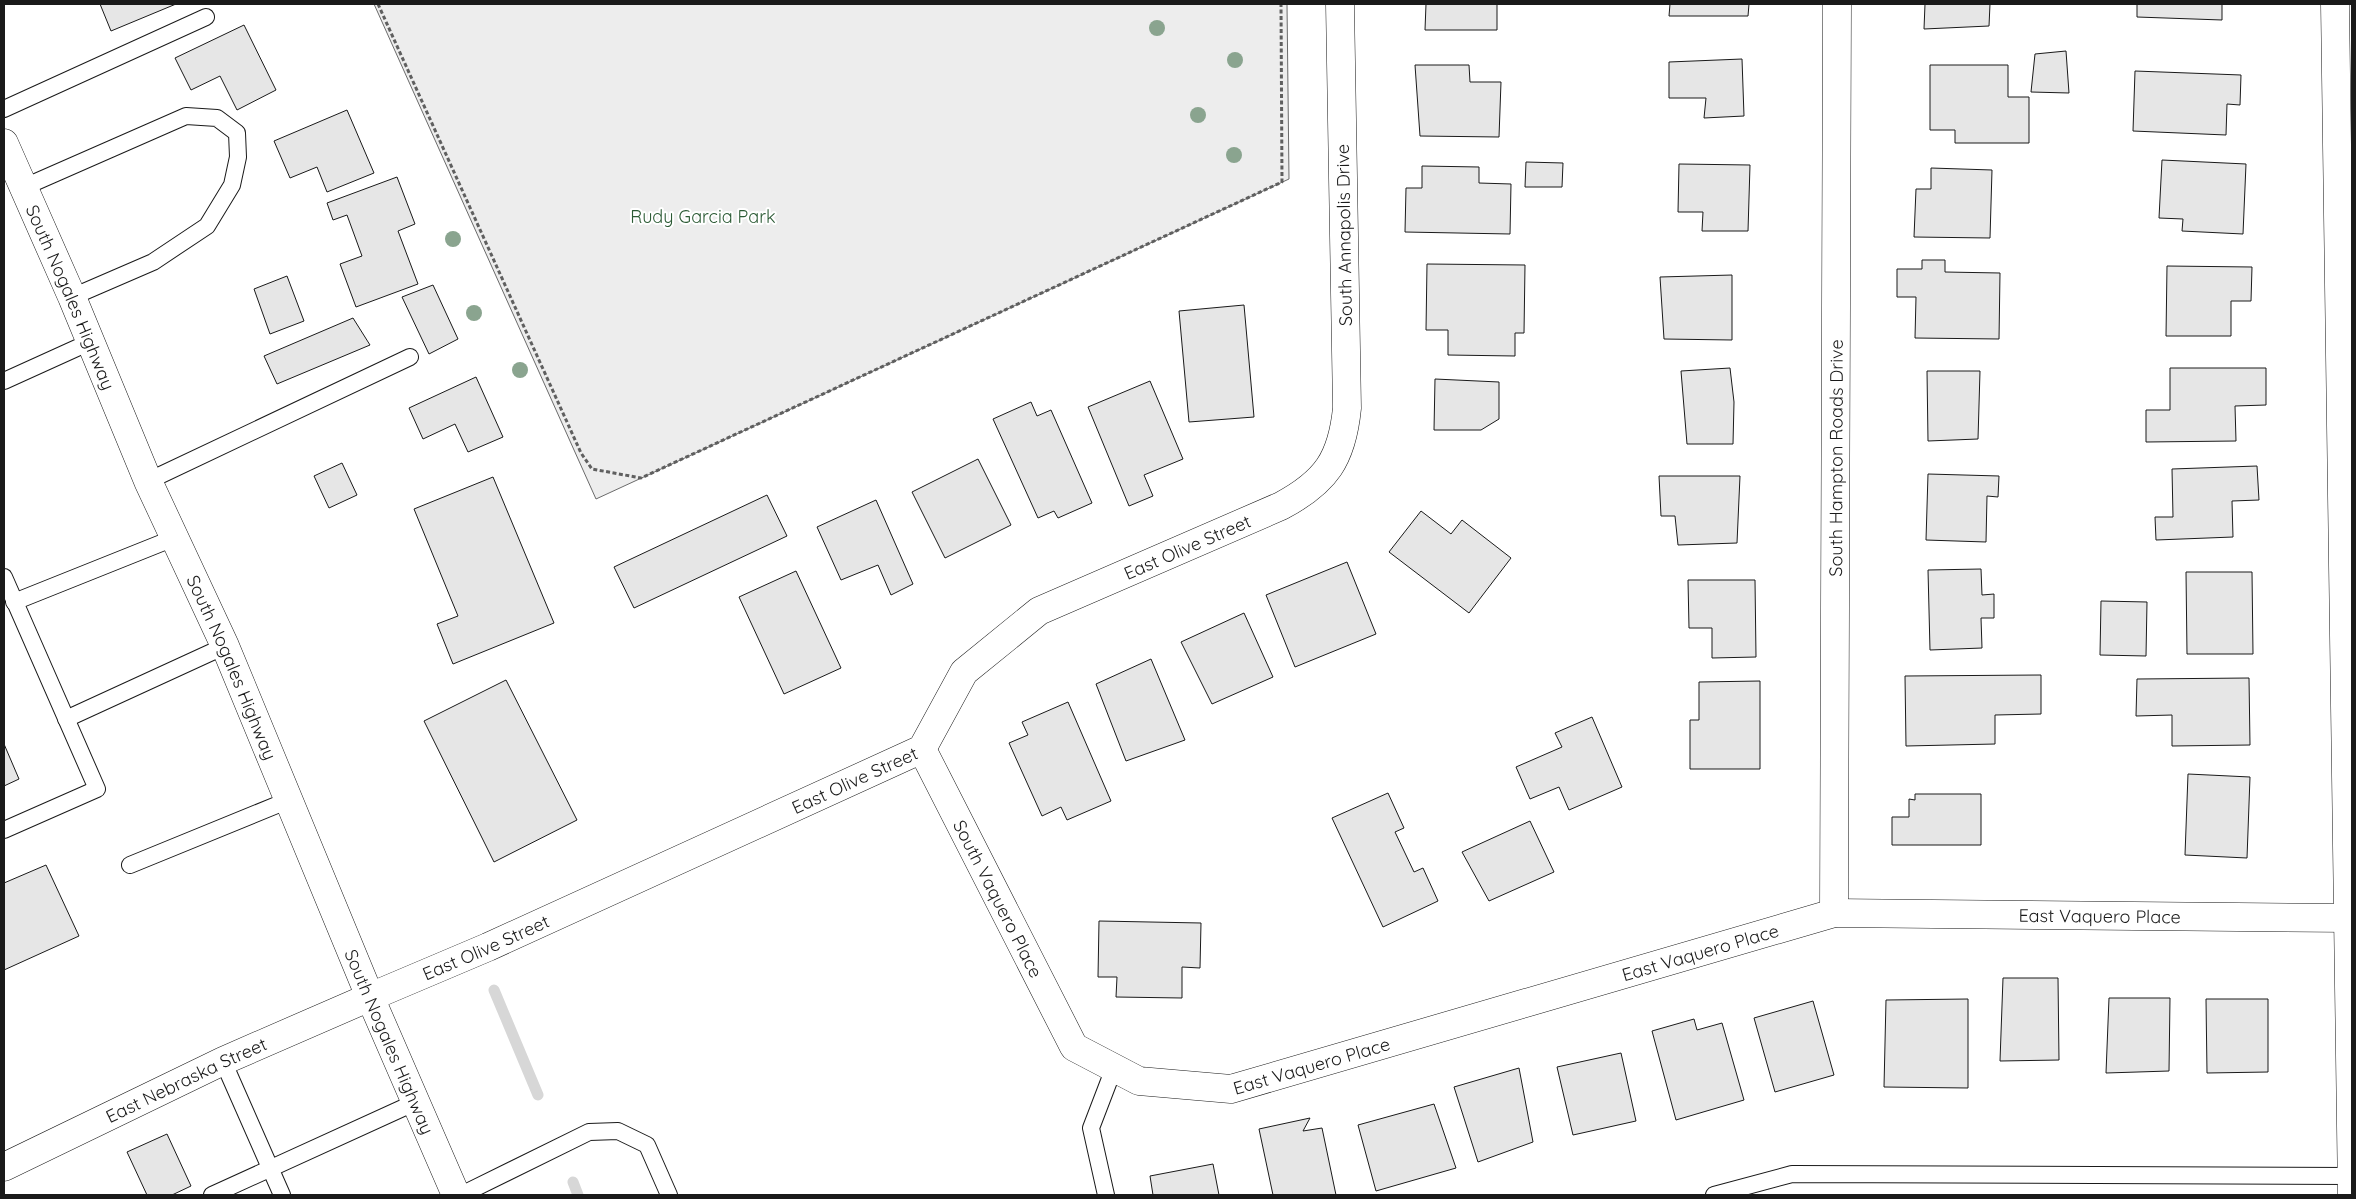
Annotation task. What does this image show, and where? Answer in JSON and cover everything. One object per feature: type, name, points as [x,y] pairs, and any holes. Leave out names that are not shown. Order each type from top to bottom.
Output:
[{"type":"street","name":"South Annapolis Drive","points":[[1332,463],[1345,429],[1347,408],[1340,4]]},
{"type":"street","name":"South Hampton Roads Drive","points":[[1834,912],[1837,4]]},
{"type":"street","points":[[2335,4],[2352,1195]]},
{"type":"street","name":"South Nogales Highway","points":[[4,143],[22,188],[72,297],[148,481],[225,646],[370,997],[456,1195]]},
{"type":"street","name":"East Olive Street","points":[[370,997],[488,947],[922,749],[964,672],[1039,611],[1281,506],[1305,493],[1332,463]]},
{"type":"street","name":"South Vaquero Place","points":[[922,749],[1074,1047]]},
{"type":"street","name":"East Vaquero Place","points":[[1074,1047],[1139,1081],[1231,1089],[1834,912],[2349,918]]},
{"type":"street","name":"East Nebraska Street","points":[[4,1167],[223,1061],[370,997]]},
{"type":"lane","points":[[4,109],[206,17]]},
{"type":"lane","points":[[22,188],[186,116],[218,118],[237,133],[238,157],[232,185],[207,226],[153,262],[72,297]]},
{"type":"lane","points":[[4,381],[90,342]]},
{"type":"lane","points":[[148,481],[410,358]]},
{"type":"lane","points":[[14,602],[174,538]]},
{"type":"lane","points":[[4,577],[97,789],[4,830]]},
{"type":"lane","points":[[66,719],[225,646]]},
{"type":"lane","points":[[130,865],[289,800]]},
{"type":"lane","points":[[223,1061],[282,1195]]},
{"type":"lane","points":[[1106,1195],[1091,1128],[1114,1068]]},
{"type":"lane","points":[[212,1195],[416,1102]]},
{"type":"lane","points":[[461,1195],[590,1132],[618,1131],[647,1144],[668,1195]]},
{"type":"lane","points":[[1714,1195],[1792,1174],[2352,1176]]},
{"type":"path","points":[[378,4],[581,453],[592,469],[641,478],[1282,182],[1281,4]]},
{"type":"green space","name":"Rudy Garcia Park","points":[[374,4],[1287,4],[1289,179],[596,499]]},
{"type":"building","points":[[100,4],[176,4],[111,31]]},
{"type":"building","points":[[1426,4],[1497,4],[1497,30],[1425,30]]},
{"type":"building","points":[[1670,4],[1749,4],[1748,16],[1669,16]]},
{"type":"building","points":[[1925,4],[1990,4],[1989,26],[1924,29]]},
{"type":"building","points":[[2137,4],[2222,4],[2222,20],[2137,17]]},
{"type":"building","points":[[244,25],[276,90],[237,110],[220,76],[191,90],[175,58]]},
{"type":"building","points":[[2066,51],[2069,93],[2031,92],[2035,54]]},
{"type":"building","points":[[1742,59],[1744,116],[1704,118],[1706,98],[1669,98],[1669,62]]},
{"type":"building","points":[[1415,65],[1469,65],[1470,82],[1501,82],[1499,137],[1420,136]]},
{"type":"building","points":[[1930,65],[2008,65],[2008,97],[2029,97],[2029,143],[1955,143],[1955,130],[1930,130]]},
{"type":"building","points":[[2135,71],[2241,75],[2240,105],[2227,104],[2226,135],[2133,131]]},
{"type":"building","points":[[347,110],[374,173],[327,192],[317,167],[290,178],[274,141]]},
{"type":"building","points":[[2162,160],[2246,164],[2243,234],[2182,231],[2183,219],[2159,218]]},
{"type":"building","points":[[1526,162],[1563,163],[1562,187],[1525,187]]},
{"type":"building","points":[[1679,164],[1750,165],[1748,231],[1702,231],[1703,212],[1678,212]]},
{"type":"building","points":[[1422,166],[1479,167],[1479,183],[1511,184],[1510,234],[1405,232],[1406,188],[1422,188]]},
{"type":"building","points":[[1931,168],[1992,170],[1990,238],[1914,237],[1916,189],[1931,189]]},
{"type":"building","points":[[397,177],[415,224],[398,231],[418,284],[356,307],[340,264],[362,256],[347,215],[333,220],[327,203]]},
{"type":"building","points":[[1922,260],[1945,260],[1945,272],[2000,273],[1999,339],[1915,338],[1916,297],[1897,297],[1897,269],[1922,269]]},
{"type":"building","points":[[1427,264],[1525,265],[1524,333],[1515,333],[1515,356],[1448,355],[1448,330],[1426,330]]},
{"type":"building","points":[[2167,266],[2252,267],[2251,301],[2231,301],[2231,336],[2166,336]]},
{"type":"building","points":[[1732,275],[1732,340],[1664,339],[1660,277]]},
{"type":"building","points":[[287,276],[304,321],[270,334],[254,289]]},
{"type":"building","points":[[433,285],[458,339],[429,354],[402,297]]},
{"type":"building","points":[[1244,305],[1254,417],[1189,422],[1179,311]]},
{"type":"building","points":[[353,318],[370,345],[277,384],[264,356]]},
{"type":"building","points":[[1730,368],[1734,402],[1733,444],[1687,444],[1681,371]]},
{"type":"building","points":[[2170,368],[2266,368],[2266,405],[2235,406],[2236,441],[2146,442],[2146,410],[2170,410]]},
{"type":"building","points":[[1927,371],[1980,371],[1978,439],[1928,441]]},
{"type":"building","points":[[476,377],[503,437],[468,452],[455,424],[423,439],[409,408]]},
{"type":"building","points":[[1435,379],[1499,382],[1499,419],[1481,430],[1434,430]]},
{"type":"building","points":[[1150,381],[1183,459],[1144,475],[1153,496],[1129,506],[1088,407]]},
{"type":"building","points":[[1031,402],[1037,416],[1051,410],[1092,503],[1058,518],[1054,511],[1038,518],[993,419]]},
{"type":"building","points":[[978,459],[1011,525],[945,558],[912,492]]},
{"type":"building","points":[[342,463],[357,495],[329,508],[314,476]]},
{"type":"building","points":[[2257,466],[2259,500],[2232,501],[2233,537],[2156,540],[2155,517],[2173,517],[2172,469]]},
{"type":"building","points":[[1928,474],[1999,476],[1998,497],[1987,496],[1986,542],[1926,540]]},
{"type":"building","points":[[1659,476],[1740,476],[1737,543],[1678,545],[1675,516],[1661,516]]},
{"type":"building","points":[[493,477],[554,623],[453,664],[437,624],[458,616],[414,509]]},
{"type":"building","points":[[767,495],[787,536],[634,608],[614,567]]},
{"type":"building","points":[[876,500],[913,584],[891,595],[878,565],[841,580],[817,527]]},
{"type":"building","points":[[1421,511],[1451,534],[1462,520],[1511,558],[1469,613],[1389,552]]},
{"type":"building","points":[[1347,562],[1376,634],[1295,667],[1266,595]]},
{"type":"building","points":[[1981,569],[1982,595],[1994,594],[1994,618],[1981,618],[1982,648],[1930,650],[1928,570]]},
{"type":"building","points":[[796,571],[841,668],[784,694],[739,597]]},
{"type":"building","points":[[2186,572],[2252,572],[2253,654],[2187,654]]},
{"type":"building","points":[[1688,580],[1755,580],[1756,657],[1712,658],[1712,628],[1689,628]]},
{"type":"building","points":[[2101,601],[2147,602],[2146,656],[2100,655]]},
{"type":"building","points":[[1244,613],[1273,677],[1212,704],[1181,642]]},
{"type":"building","points":[[1151,659],[1185,740],[1126,761],[1096,684]]},
{"type":"building","points":[[2041,675],[2041,714],[1995,715],[1995,744],[1906,746],[1905,676]]},
{"type":"building","points":[[2249,678],[2250,745],[2172,746],[2172,715],[2136,716],[2137,679]]},
{"type":"building","points":[[506,680],[577,820],[494,862],[424,721]]},
{"type":"building","points":[[1760,681],[1760,769],[1690,769],[1690,720],[1699,720],[1699,682]]},
{"type":"building","points":[[1068,702],[1111,801],[1067,820],[1061,807],[1042,816],[1009,743],[1028,735],[1022,722]]},
{"type":"building","points":[[1592,717],[1622,787],[1569,810],[1559,787],[1530,799],[1516,767],[1562,747],[1555,733]]},
{"type":"building","points":[[4,744],[19,779],[4,786]]},
{"type":"building","points":[[2188,774],[2250,777],[2247,858],[2185,855]]},
{"type":"building","points":[[1388,793],[1404,828],[1395,832],[1414,872],[1423,868],[1438,901],[1383,927],[1332,818]]},
{"type":"building","points":[[1915,794],[1981,794],[1981,845],[1892,845],[1892,817],[1909,817],[1909,799],[1915,800]]},
{"type":"building","points":[[1530,821],[1554,872],[1489,901],[1462,852]]},
{"type":"building","points":[[46,865],[79,936],[4,970],[4,883]]},
{"type":"building","points":[[1099,921],[1201,923],[1200,968],[1182,967],[1182,998],[1116,997],[1117,977],[1098,977]]},
{"type":"building","points":[[2003,978],[2058,978],[2059,1060],[2000,1061]]},
{"type":"building","points":[[2109,998],[2170,998],[2169,1071],[2106,1073]]},
{"type":"building","points":[[1968,999],[1968,1088],[1884,1087],[1886,1000]]},
{"type":"building","points":[[2206,999],[2268,999],[2268,1072],[2207,1073]]},
{"type":"building","points":[[1813,1001],[1834,1075],[1775,1092],[1754,1018]]},
{"type":"building","points":[[1694,1019],[1697,1030],[1722,1023],[1744,1100],[1676,1120],[1652,1031]]},
{"type":"building","points":[[1621,1053],[1636,1121],[1573,1135],[1557,1067]]},
{"type":"building","points":[[1519,1068],[1533,1142],[1478,1162],[1454,1087]]},
{"type":"building","points":[[1434,1104],[1456,1168],[1376,1191],[1358,1125]]},
{"type":"building","points":[[1310,1118],[1303,1131],[1322,1128],[1336,1195],[1273,1195],[1259,1129]]},
{"type":"building","points":[[167,1134],[191,1186],[172,1195],[147,1195],[127,1152]]},
{"type":"building","points":[[1213,1164],[1219,1195],[1153,1195],[1150,1176]]},
{"type":"waterway","points":[[494,990],[538,1095]]},
{"type":"waterway","points":[[573,1182],[578,1195]]}]
